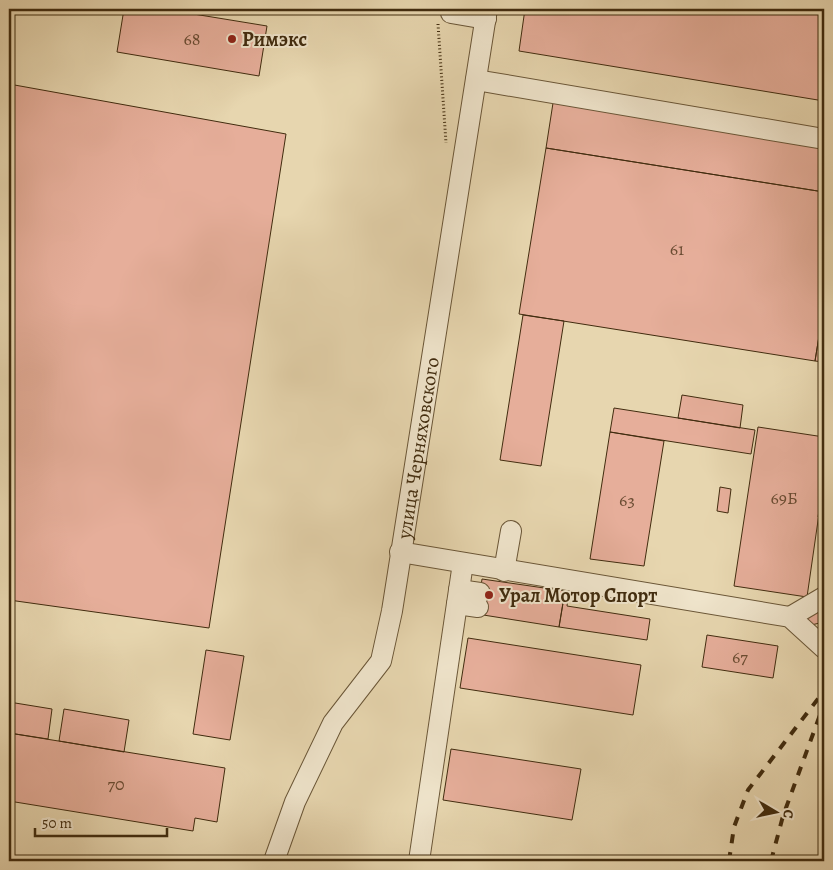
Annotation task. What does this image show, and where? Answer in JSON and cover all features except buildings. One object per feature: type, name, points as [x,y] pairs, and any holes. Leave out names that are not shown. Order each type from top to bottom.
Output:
[{"type":"street","points":[[451,9],[451,13],[486,14]]},
{"type":"street","name":"улица Черняховского","points":[[274,861],[295,802],[333,723],[381,661],[392,610],[486,14]]},
{"type":"street","points":[[476,80],[824,139]]},
{"type":"street","points":[[504,570],[512,531]]},
{"type":"street","points":[[400,552],[790,617],[824,648]]},
{"type":"street","points":[[419,861],[463,563]]},
{"type":"street","points":[[458,597],[479,600]]},
{"type":"street","points":[[790,617],[824,597]]},
{"type":"railway","points":[[729,861],[734,827],[748,790],[824,691]]},
{"type":"railway","points":[[771,861],[783,816],[824,704]]},
{"type":"place","name":"Римэкс","points":[[232,39]]},
{"type":"place","name":"Урал Мотор Спорт","points":[[489,595]]}]
